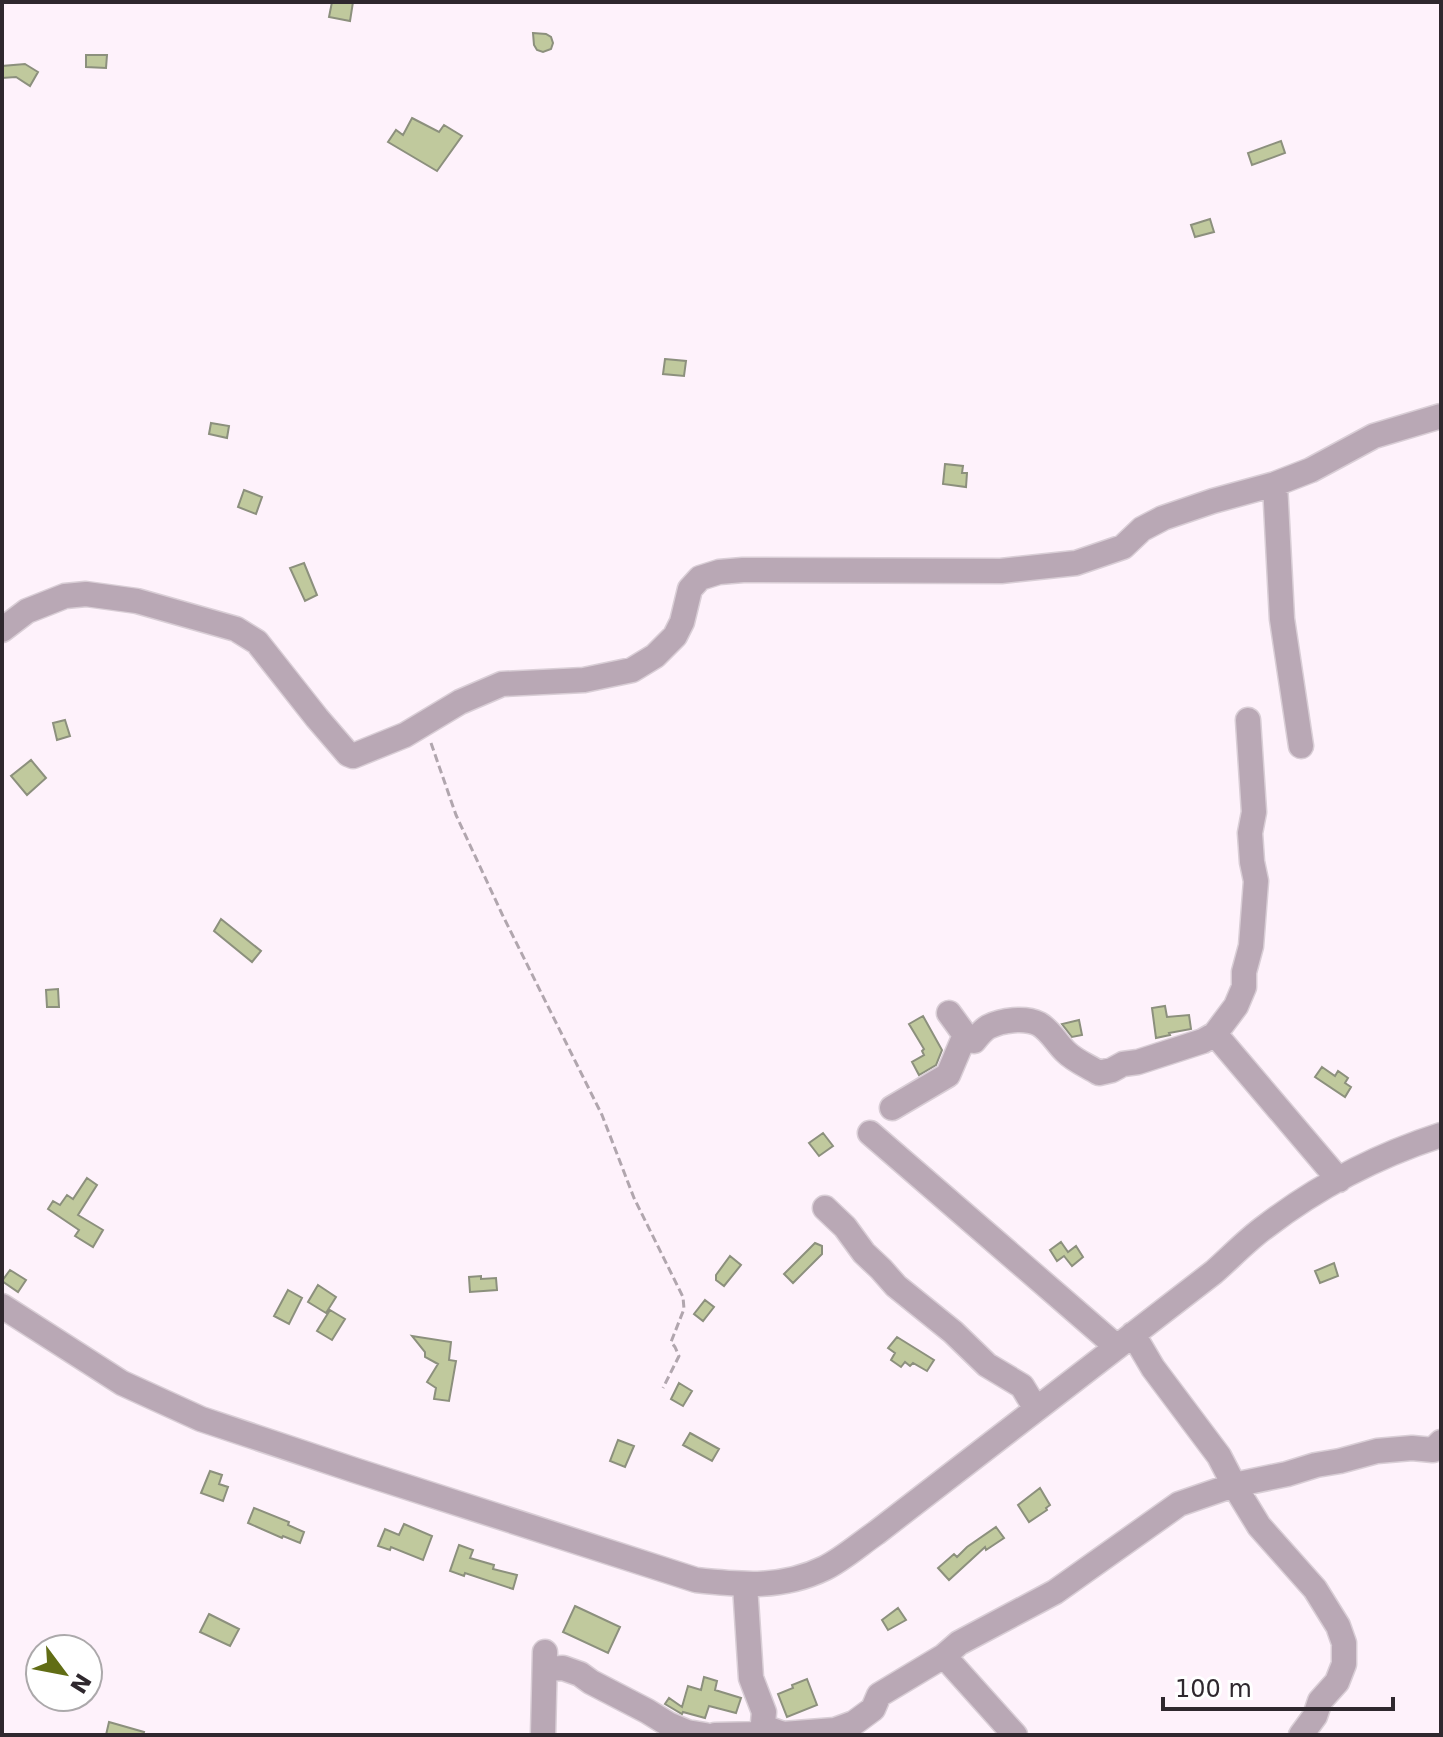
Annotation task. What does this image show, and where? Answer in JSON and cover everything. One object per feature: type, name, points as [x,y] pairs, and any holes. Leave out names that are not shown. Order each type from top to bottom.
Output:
[{"type":"street","points":[[2,630],[27,611],[65,596],[86,594],[137,601],[236,629],[257,642],[317,718],[351,755],[359,754],[405,735],[460,702],[502,684],[584,680],[632,670],[655,656],[675,636],[682,622],[690,589],[700,578],[719,572],[1001,571],[1076,563],[1123,547],[1142,529],[1163,518],[1275,484],[1311,470],[1374,436],[1441,416]]},
{"type":"street","points":[[1275,484],[1282,619],[1301,746]]},
{"type":"street","points":[[949,1013],[965,1035],[974,1041],[987,1028],[1005,1022],[1024,1020],[1040,1025],[1064,1051],[1099,1073],[1203,1041],[1215,1034],[1236,1006],[1244,987],[1244,972],[1251,946],[1256,881],[1250,833],[1254,812],[1248,720]]},
{"type":"street","points":[[1215,1034],[1339,1180]]},
{"type":"street","points":[[892,1108],[948,1075],[965,1035]]},
{"type":"street","points":[[870,1133],[1125,1340],[1153,1368],[1219,1456],[1259,1526],[1315,1589],[1338,1626],[1344,1643],[1344,1664],[1337,1682],[1320,1701],[1315,1716],[1301,1735]]},
{"type":"street","points":[[2,1306],[122,1383],[201,1419],[696,1580],[745,1585],[784,1582],[826,1567],[876,1533],[1214,1272],[1265,1227],[1339,1180],[1411,1145],[1441,1135]]},
{"type":"street","points":[[825,1208],[896,1286],[953,1332],[987,1365],[1022,1386],[1036,1409]]},
{"type":"street","points":[[715,1735],[762,1734],[772,1730],[783,1734],[835,1730],[854,1723],[873,1709],[879,1695],[944,1656],[959,1643],[1055,1592],[1179,1504],[1234,1485],[1316,1465],[1377,1451],[1433,1450],[1441,1442]]},
{"type":"street","points":[[745,1585],[751,1678],[764,1712],[762,1734]]},
{"type":"street","points":[[944,1656],[1015,1735]]},
{"type":"street","points":[[543,1735],[545,1660],[580,1674],[668,1724],[705,1735]]},
{"type":"path","points":[[425,724],[456,815],[602,1115],[634,1198],[683,1297],[684,1309],[671,1342],[679,1356],[663,1388]]},
{"type":"building","points":[[332,2],[353,2],[350,21],[329,17]]},
{"type":"building","points":[[533,33],[551,37],[551,49],[543,52],[537,50]]},
{"type":"building","points":[[86,55],[107,55],[106,68],[86,67]]},
{"type":"building","points":[[25,64],[38,72],[30,86],[16,77],[2,78],[2,66]]},
{"type":"building","points":[[412,118],[439,132],[444,125],[462,136],[437,171],[388,142],[396,130],[403,135]]},
{"type":"building","points":[[1281,141],[1285,153],[1252,165],[1248,153]]},
{"type":"building","points":[[1210,219],[1214,232],[1195,237],[1191,225]]},
{"type":"building","points":[[665,359],[686,361],[684,376],[663,374]]},
{"type":"building","points":[[211,423],[229,426],[227,438],[209,434]]},
{"type":"building","points":[[945,464],[963,466],[962,473],[967,473],[966,487],[943,484]]},
{"type":"building","points":[[244,490],[262,497],[256,514],[238,507]]},
{"type":"building","points":[[304,563],[317,595],[305,601],[290,568]]},
{"type":"building","points":[[65,720],[70,736],[57,740],[53,723]]},
{"type":"building","points":[[31,760],[46,778],[27,795],[11,776]]},
{"type":"building","points":[[221,919],[261,951],[252,962],[214,931]]},
{"type":"building","points":[[58,989],[59,1007],[47,1007],[46,990]]},
{"type":"building","points":[[1165,1006],[1167,1017],[1189,1015],[1191,1029],[1156,1038],[1152,1008]]},
{"type":"building","points":[[923,1016],[942,1050],[936,1065],[919,1075],[912,1062],[924,1055],[924,1049],[909,1024]]},
{"type":"building","points":[[1079,1020],[1082,1035],[1072,1037],[1062,1024]]},
{"type":"building","points":[[1322,1067],[1335,1076],[1338,1071],[1348,1078],[1345,1083],[1351,1087],[1345,1097],[1315,1077]]},
{"type":"building","points":[[823,1133],[833,1146],[819,1156],[809,1143]]},
{"type":"building","points":[[87,1178],[97,1185],[78,1215],[103,1230],[93,1247],[75,1236],[79,1230],[48,1209],[53,1201],[60,1205],[67,1195],[73,1199]]},
{"type":"building","points":[[1061,1242],[1068,1252],[1076,1246],[1083,1257],[1072,1266],[1064,1256],[1057,1261],[1050,1250]]},
{"type":"building","points":[[815,1243],[822,1246],[822,1254],[793,1283],[784,1274]]},
{"type":"building","points":[[730,1256],[741,1265],[724,1286],[716,1280],[716,1275]]},
{"type":"building","points":[[1334,1263],[1338,1276],[1320,1283],[1315,1271]]},
{"type":"building","points":[[10,1270],[26,1280],[18,1292],[2,1281]]},
{"type":"building","points":[[481,1276],[481,1279],[496,1278],[497,1290],[470,1292],[469,1277]]},
{"type":"building","points":[[318,1285],[336,1297],[326,1313],[308,1302]]},
{"type":"building","points":[[288,1290],[302,1298],[289,1324],[274,1316]]},
{"type":"building","points":[[705,1300],[714,1307],[703,1321],[694,1314]]},
{"type":"building","points":[[330,1310],[345,1319],[332,1340],[317,1331]]},
{"type":"building","points":[[412,1336],[451,1342],[449,1360],[456,1361],[449,1401],[434,1399],[436,1388],[427,1382],[438,1364],[425,1357],[425,1352]]},
{"type":"building","points":[[897,1337],[934,1360],[927,1371],[913,1363],[910,1366],[905,1362],[901,1367],[891,1360],[895,1353],[888,1348]]},
{"type":"building","points":[[679,1383],[692,1391],[683,1406],[671,1399]]},
{"type":"building","points":[[690,1433],[719,1449],[712,1461],[683,1445]]},
{"type":"building","points":[[618,1440],[634,1446],[625,1467],[610,1461]]},
{"type":"building","points":[[210,1471],[222,1475],[219,1484],[228,1487],[223,1501],[201,1493]]},
{"type":"building","points":[[1040,1488],[1050,1505],[1029,1522],[1018,1505]]},
{"type":"building","points":[[254,1508],[289,1522],[288,1525],[304,1532],[300,1543],[248,1523]]},
{"type":"building","points":[[404,1524],[432,1536],[423,1560],[391,1547],[390,1550],[378,1546],[385,1529],[399,1535]]},
{"type":"building","points":[[996,1527],[1004,1538],[986,1550],[985,1547],[949,1580],[938,1568],[954,1554],[957,1557]]},
{"type":"building","points":[[459,1545],[473,1550],[470,1558],[494,1565],[493,1569],[517,1575],[513,1589],[450,1571]]},
{"type":"building","points":[[575,1606],[620,1627],[608,1653],[563,1632]]},
{"type":"building","points":[[898,1608],[906,1620],[888,1630],[882,1620]]},
{"type":"building","points":[[209,1614],[239,1629],[230,1646],[200,1632]]},
{"type":"building","points":[[704,1677],[717,1681],[715,1690],[741,1698],[736,1713],[709,1706],[705,1718],[682,1714],[665,1704],[669,1698],[682,1707],[688,1686],[701,1690]]},
{"type":"building","points":[[807,1679],[817,1705],[787,1717],[778,1694]]},
{"type":"building","points":[[109,1722],[144,1732],[143,1735],[106,1735]]}]
